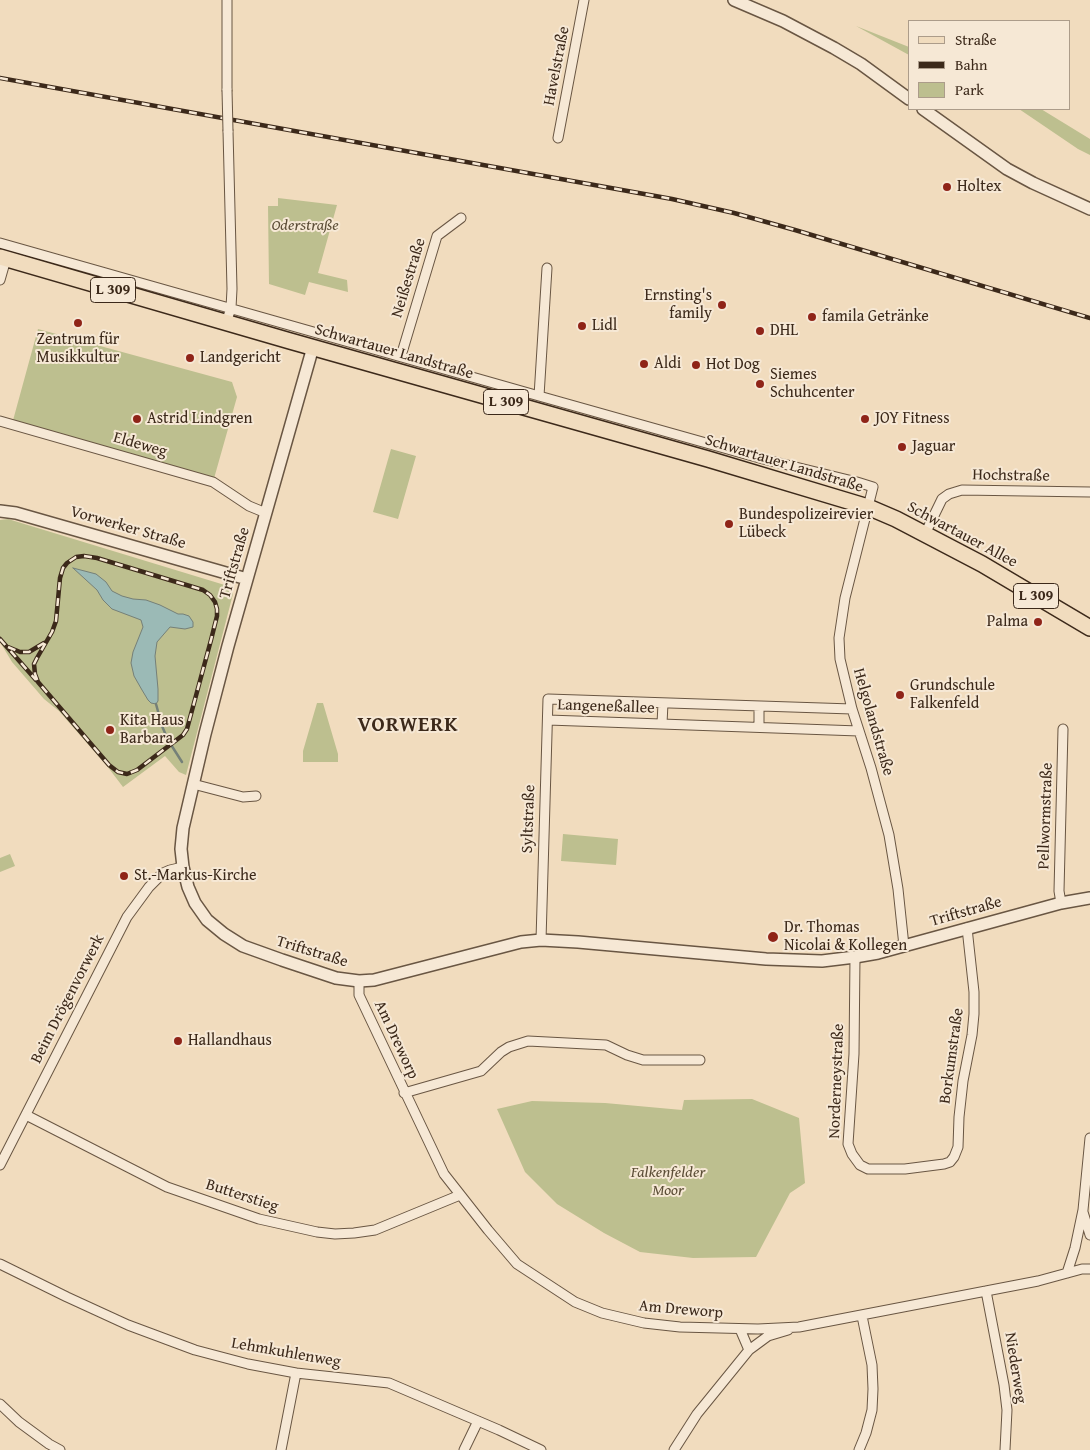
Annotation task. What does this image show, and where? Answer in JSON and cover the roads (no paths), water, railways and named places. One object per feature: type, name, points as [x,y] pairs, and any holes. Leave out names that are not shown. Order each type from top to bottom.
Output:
[{"type":"main road","name":"Schwartauer Landstraße","points":[[3,258],[229,315],[313,347],[717,461],[868,507]]},
{"type":"main road","name":"Schwartauer Allee","points":[[868,507],[896,519],[982,564],[1090,628]]},
{"type":"street","points":[[227,0],[227,90],[232,289],[229,315]]},
{"type":"street","name":"Havelstraße","points":[[558,138],[584,0]]},
{"type":"street","points":[[734,0],[786,23],[834,48],[861,64],[908,98]]},
{"type":"street","points":[[924,110],[1007,170],[1090,209]]},
{"type":"street","name":"Neißestraße","points":[[402,356],[437,236],[461,218]]},
{"type":"street","name":"Schwartauer Landstraße","points":[[0,243],[229,315],[402,356],[763,459],[857,482],[873,488],[868,507]]},
{"type":"street","points":[[0,280],[3,258]]},
{"type":"street","points":[[539,396],[547,268]]},
{"type":"street","name":"Triftstraße","points":[[313,347],[207,725],[183,828],[181,849],[188,886],[195,902],[207,920],[224,934],[243,946],[282,960],[336,978],[359,981],[374,980],[521,942],[541,940],[766,959],[822,961],[855,957],[904,946],[1061,903],[1090,898]]},
{"type":"street","name":"Eldeweg","points":[[0,421],[213,482],[249,506],[266,512]]},
{"type":"street","name":"Hochstraße","points":[[925,534],[942,499],[949,494],[962,490],[1090,492]]},
{"type":"street","name":"Helgolandstraße","points":[[868,507],[845,598],[839,638],[840,660],[852,709],[889,835],[898,890],[904,946]]},
{"type":"street","name":"Vorwerker Straße","points":[[0,511],[16,513],[247,579]]},
{"type":"street","name":"Langeneßallee","points":[[548,699],[852,709]]},
{"type":"street","name":"Syltstraße","points":[[541,940],[548,699]]},
{"type":"street","name":"Langeneßallee","points":[[662,724],[663,703]]},
{"type":"street","points":[[759,727],[760,706]]},
{"type":"street","name":"Langeneßallee","points":[[548,720],[859,731]]},
{"type":"street","name":"Pellwormstraße","points":[[1061,903],[1059,892],[1063,729]]},
{"type":"street","points":[[193,784],[243,797],[256,796]]},
{"type":"street","name":"Beim Drögenvorwerk","points":[[0,1164],[127,917],[149,886],[164,873],[183,867]]},
{"type":"street","name":"Borkumstraße","points":[[954,1156],[958,1147],[963,1081],[974,1014],[972,968],[967,928]]},
{"type":"street","name":"Norderneystraße","points":[[855,957],[854,1054],[848,1144],[852,1154],[860,1165],[868,1169],[878,1170],[944,1164],[950,1162],[954,1156]]},
{"type":"street","name":"Am Dreworp","points":[[359,981],[359,995],[444,1174],[516,1264],[575,1302],[602,1314],[644,1324],[680,1327],[740,1329],[799,1327],[1038,1281],[1082,1269],[1090,1269]]},
{"type":"street","points":[[404,1093],[481,1072],[501,1052],[509,1047],[528,1041],[606,1045],[643,1060],[700,1060]]},
{"type":"street","name":"Butterstieg","points":[[26,1115],[166,1187],[240,1213],[308,1230],[335,1234],[375,1230],[460,1195]]},
{"type":"street","points":[[1067,1273],[1075,1248],[1082,1211],[1090,1138]]},
{"type":"street","points":[[1082,1211],[1090,1235]]},
{"type":"street","name":"Lehmkuhlenweg","points":[[0,1264],[128,1325],[195,1350],[248,1364],[296,1372],[389,1383],[541,1450]]},
{"type":"street","name":"Niederweg","points":[[986,1291],[1007,1410],[1005,1450]]},
{"type":"street","points":[[858,1450],[866,1433],[872,1410],[873,1390],[872,1365],[862,1316]]},
{"type":"street","points":[[674,1450],[697,1414],[749,1350],[768,1336],[799,1327]]},
{"type":"street","points":[[740,1329],[749,1350]]},
{"type":"street","points":[[280,1450],[296,1372]]},
{"type":"street","points":[[0,1404],[19,1422],[60,1450]]},
{"type":"street","points":[[464,1450],[478,1421]]},
{"type":"water","points":[[73,568],[96,574],[106,582],[112,591],[122,596],[146,600],[160,605],[178,614],[189,616],[193,622],[193,627],[185,629],[170,627],[157,642],[155,656],[158,701],[156,704],[148,700],[134,676],[131,663],[133,652],[143,627],[141,620],[112,609],[97,590]]},
{"type":"waterway","points":[[156,704],[168,740],[182,762]]},
{"type":"railway","points":[[0,78],[672,199],[734,213],[795,230],[1090,318]]},
{"type":"railway","points":[[84,556],[97,558],[203,590],[210,595],[217,609],[217,616],[187,729],[183,735],[137,770],[127,774],[118,772],[109,765],[38,682],[35,674],[34,664],[56,621],[60,578],[63,568],[76,557],[84,556]]},
{"type":"railway","points":[[0,639],[36,680]]},
{"type":"railway","points":[[8,647],[20,652],[29,652],[44,643]]},
{"type":"place","name":"Holtex","points":[[947,187]]},
{"type":"place","name":"Ernsting's family","points":[[722,305]]},
{"type":"place","name":"famila Getränke","points":[[812,317]]},
{"type":"place","name":"Zentrum für Musikkultur","points":[[78,323]]},
{"type":"place","name":"Lidl","points":[[582,326]]},
{"type":"place","name":"DHL","points":[[760,331]]},
{"type":"place","name":"Landgericht","points":[[190,358]]},
{"type":"place","name":"Aldi","points":[[644,364]]},
{"type":"place","name":"Hot Dog","points":[[696,365]]},
{"type":"place","name":"Siemes Schuhcenter","points":[[760,384]]},
{"type":"place","name":"Astrid Lindgren","points":[[137,419]]},
{"type":"place","name":"JOY Fitness","points":[[865,419]]},
{"type":"place","name":"Jaguar","points":[[902,447]]},
{"type":"place","name":"Bundespolizeirevier Lübeck","points":[[729,524]]},
{"type":"place","name":"Palma","points":[[1038,622]]},
{"type":"place","name":"Grundschule Falkenfeld","points":[[900,695]]},
{"type":"place","name":"Kita Haus Barbara","points":[[110,730]]},
{"type":"place","name":"St.-Markus-Kirche","points":[[124,876]]},
{"type":"place","name":"Dr. Thomas Nicolai & Kollegen","points":[[773,937]]},
{"type":"place","name":"Hallandhaus","points":[[178,1041]]},
{"type":"district","name":"VORWERK","points":[[408,726]]},
{"type":"park label","name":"Oderstraße","points":[[305,226]]},
{"type":"park label","name":"Falkenfelder Moor","points":[[668,1182]]}]
